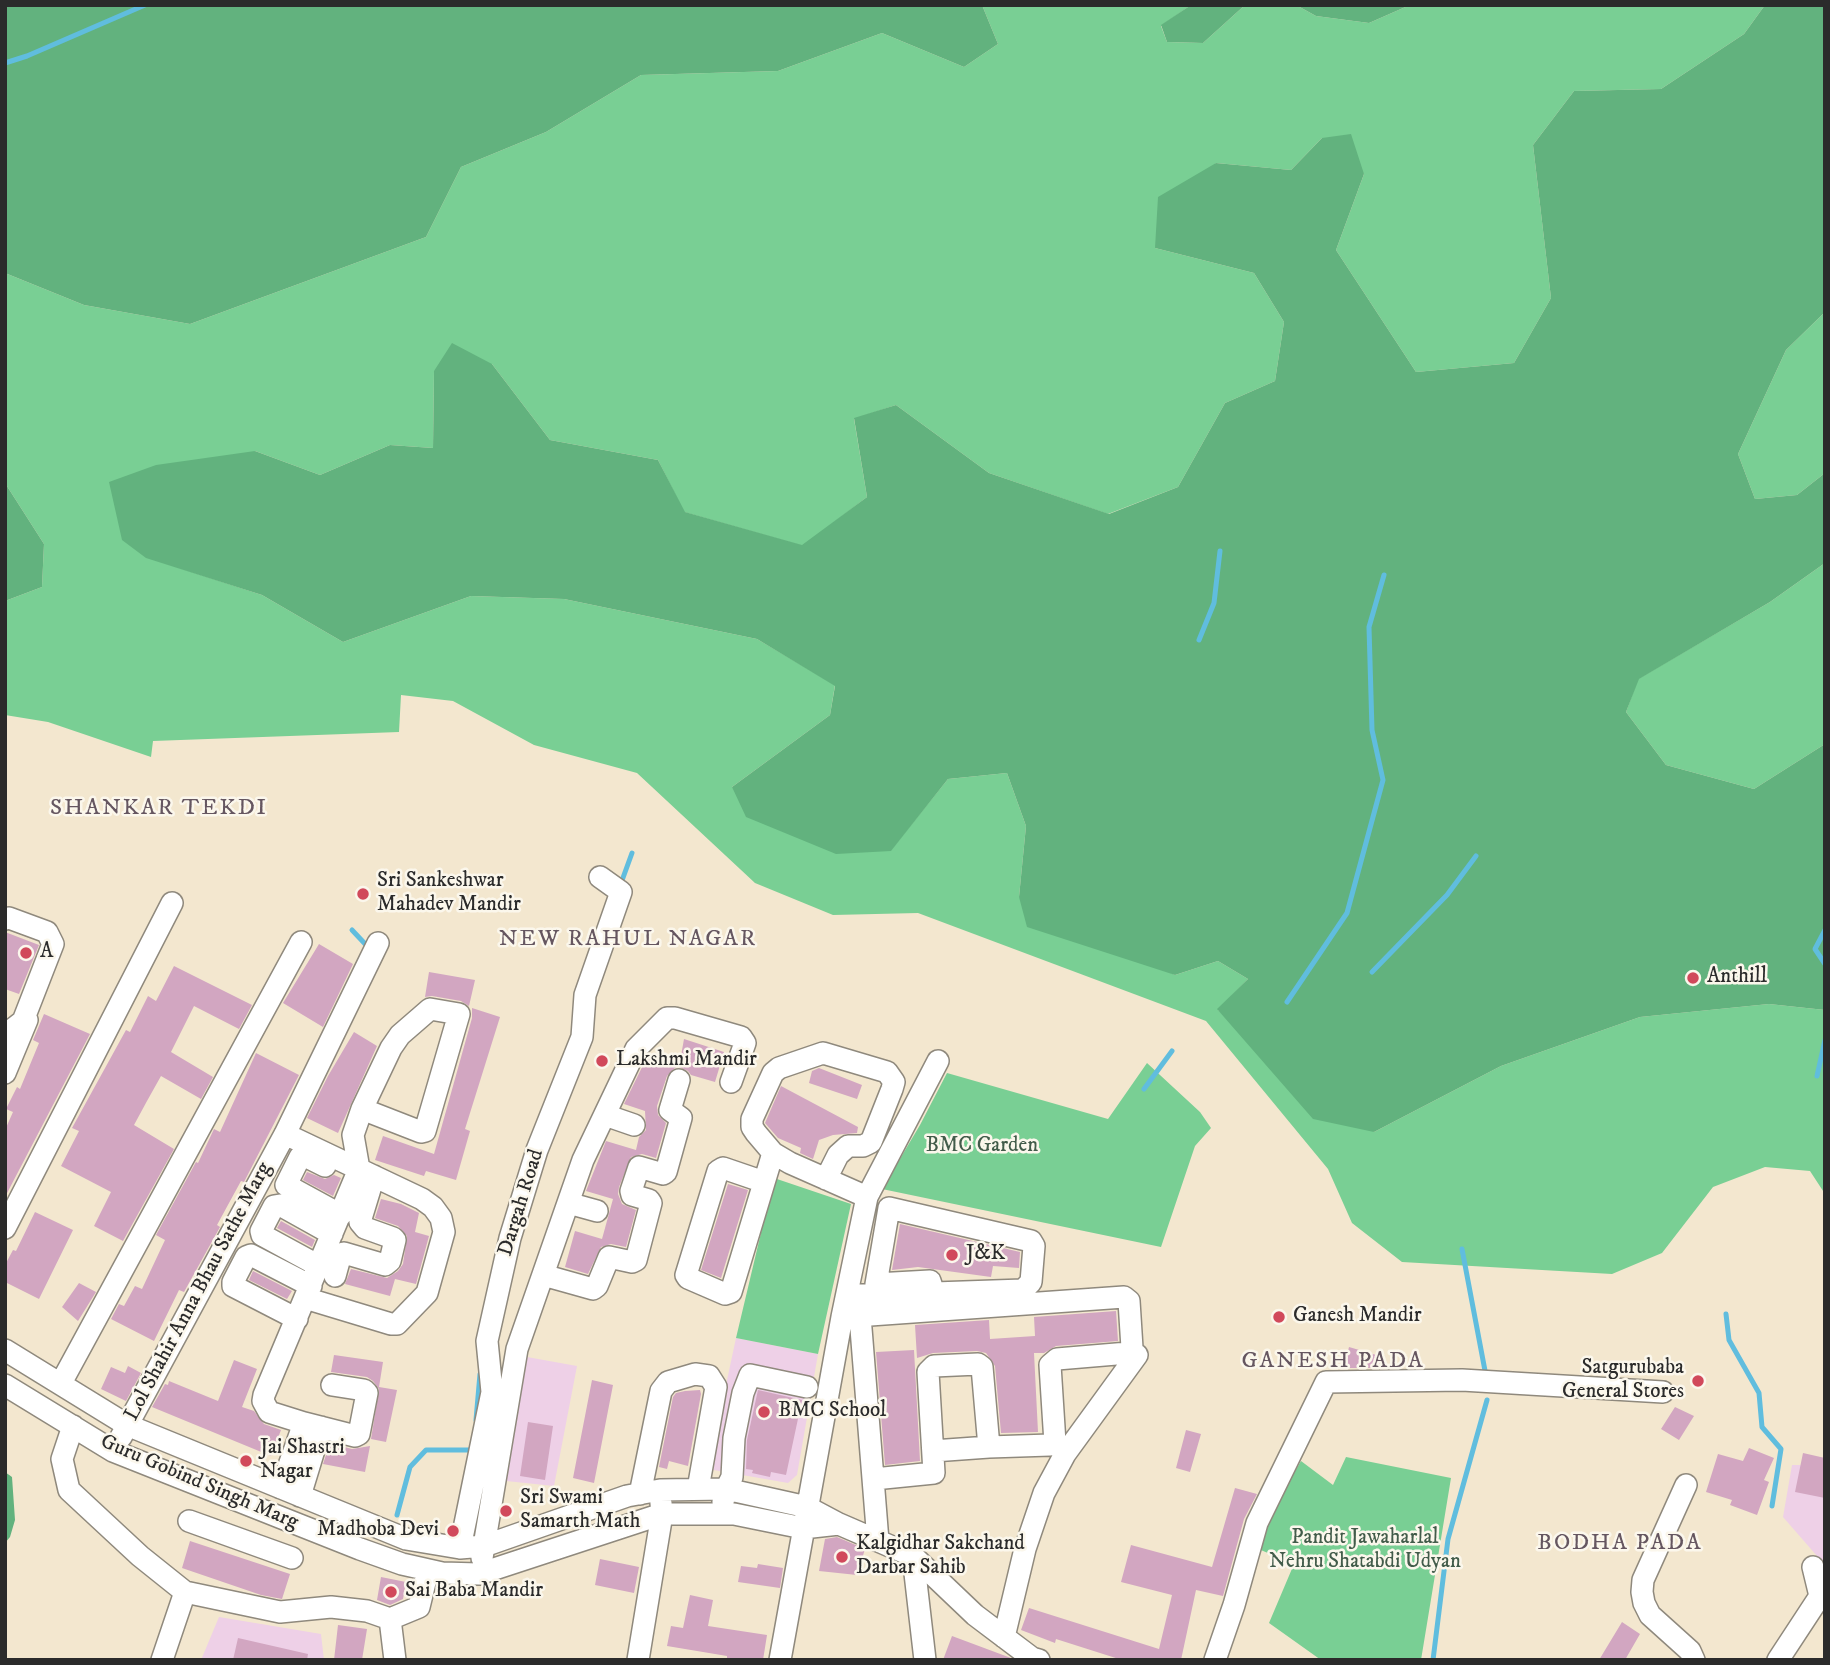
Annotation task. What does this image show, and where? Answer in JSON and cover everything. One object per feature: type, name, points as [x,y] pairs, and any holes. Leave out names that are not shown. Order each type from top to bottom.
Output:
[{"type":"street","name":"Dargah Road","points":[[460,1548],[492,1392],[487,1340],[510,1238],[537,1150],[582,1037],[585,995],[600,959],[621,892],[600,877]]},
{"type":"street","points":[[5,1228],[172,903]]},
{"type":"street","points":[[5,919],[9,918],[47,932],[53,944],[23,1021],[5,1035]]},
{"type":"street","points":[[5,1073],[60,939]]},
{"type":"street","points":[[61,1383],[301,942]]},
{"type":"street","name":"Lol Shahir Anna Bhau Sathe Marg","points":[[113,1451],[285,1134],[379,943]]},
{"type":"street","points":[[332,1385],[364,1390],[367,1393],[360,1432],[355,1436],[269,1412],[263,1401],[308,1292],[341,1254],[385,1265],[390,1261],[393,1237],[365,1228],[360,1222],[363,1176],[353,1135],[362,1109],[400,1035],[430,1009],[459,1014],[425,1130],[421,1132],[362,1109]]},
{"type":"street","points":[[479,1574],[518,1379],[517,1349],[583,1160],[636,1049],[667,1018],[675,1018],[744,1039],[745,1043],[731,1082]]},
{"type":"street","points":[[826,1179],[838,1155],[848,1146],[863,1146],[871,1142],[894,1082],[887,1072],[822,1052],[779,1068],[773,1073],[752,1119],[752,1127],[773,1153],[790,1163],[826,1179],[867,1197]]},
{"type":"street","points":[[878,1541],[874,1479],[847,1295],[867,1197],[938,1061]]},
{"type":"street","points":[[543,1275],[593,1289],[597,1286],[609,1257],[632,1262],[636,1259],[651,1203],[632,1195],[631,1191],[639,1167],[663,1174],[666,1172],[681,1118],[670,1110],[679,1080]]},
{"type":"street","points":[[605,1115],[634,1125]]},
{"type":"street","points":[[285,1134],[363,1176]]},
{"type":"street","points":[[764,1182],[723,1168],[718,1171],[686,1275],[688,1278],[725,1294],[731,1292],[773,1153]]},
{"type":"street","points":[[297,1319],[233,1286],[246,1256],[251,1255],[308,1292],[391,1324],[397,1324],[427,1293],[444,1232],[441,1218],[433,1207],[422,1199],[363,1176],[305,1156],[300,1157],[287,1186],[337,1224]]},
{"type":"street","points":[[327,1271],[337,1224],[363,1176]]},
{"type":"street","points":[[568,1203],[597,1211]]},
{"type":"street","points":[[327,1271],[261,1235],[261,1231],[274,1206],[280,1205],[337,1224]]},
{"type":"street","points":[[847,1295],[934,1293],[1023,1290],[1029,1286],[1031,1279],[1034,1246],[1031,1241],[889,1208],[876,1284],[930,1281],[934,1293]]},
{"type":"street","points":[[960,1281],[1031,1279]]},
{"type":"street","points":[[851,1316],[1127,1298],[1129,1301],[1131,1350],[1128,1353],[1057,1359],[1050,1365],[1055,1443],[933,1451]]},
{"type":"street","points":[[780,1660],[807,1507],[851,1316]]},
{"type":"street","name":"Guru Gobind Singh Marg","points":[[5,1350],[127,1426],[406,1539],[460,1548],[484,1546],[627,1496],[698,1489],[726,1489],[807,1507],[839,1524]]},
{"type":"street","points":[[1003,1637],[1025,1549],[1044,1493],[1065,1454],[1137,1355]]},
{"type":"street","points":[[874,1479],[933,1475],[928,1372],[934,1366],[978,1364],[982,1367],[989,1447]]},
{"type":"street","points":[[638,1660],[662,1514],[650,1492],[661,1391],[668,1382],[695,1374],[709,1376],[716,1387],[698,1489]]},
{"type":"street","points":[[721,1514],[726,1489],[732,1477],[734,1438],[743,1393],[750,1375],[807,1387]]},
{"type":"street","points":[[1215,1660],[1257,1523],[1326,1382],[1462,1380],[1663,1392]]},
{"type":"street","name":"Guru Gobind Singh Marg","points":[[5,1385],[113,1451],[402,1564],[442,1573],[479,1574],[662,1514],[734,1514],[803,1528],[839,1524]]},
{"type":"street","points":[[290,1492],[313,1425]]},
{"type":"street","points":[[73,1426],[62,1459],[69,1490],[140,1556],[185,1592],[280,1612],[331,1606],[367,1611],[390,1619],[419,1607],[428,1570]]},
{"type":"street","points":[[1686,1485],[1643,1580],[1642,1592],[1650,1615],[1690,1651],[1694,1660]]},
{"type":"street","points":[[241,1540],[252,1506]]},
{"type":"street","points":[[189,1521],[292,1558]]},
{"type":"street","points":[[839,1524],[913,1556],[975,1615],[1032,1658],[1039,1660]]},
{"type":"street","points":[[402,1564],[406,1539]]},
{"type":"street","points":[[913,1556],[925,1660]]},
{"type":"street","points":[[1778,1660],[1823,1594],[1813,1567]]},
{"type":"street","points":[[162,1660],[185,1592]]},
{"type":"street","points":[[390,1619],[395,1660]]},
{"type":"shaded area","name":"BMC School","points":[[736,1338],[818,1354],[797,1475],[788,1483],[708,1469]]},
{"type":"shaded area","points":[[527,1357],[577,1366],[554,1486],[506,1481]]},
{"type":"shaded area","points":[[1792,1465],[1825,1465],[1825,1573],[1817,1556],[1783,1517]]},
{"type":"shaded area","points":[[219,1617],[321,1634],[324,1660],[201,1660]]},
{"type":"green space","points":[[5,5],[982,5],[998,44],[964,67],[882,33],[778,71],[641,75],[546,132],[461,167],[426,237],[190,324],[84,305],[5,273]]},
{"type":"green space","points":[[982,5],[1191,5],[1161,26],[1167,42],[1203,43],[1245,5],[1296,5],[1316,16],[1369,23],[1410,5],[1765,5],[1744,34],[1661,89],[1574,91],[1533,145],[1551,298],[1514,363],[1416,372],[1336,250],[1364,174],[1322,138],[1291,170],[1216,163],[1155,248],[1254,273],[1284,322],[1275,381],[1225,403],[1178,487],[1108,514],[989,473],[896,405],[854,419],[867,497],[803,546],[684,512],[658,460],[550,440],[492,364],[434,371],[433,448],[390,445],[320,475],[255,451],[146,557],[262,595],[343,642],[471,596],[564,599],[757,639],[835,685],[830,715],[732,787],[890,851],[948,779],[1007,773],[1026,826],[1019,897],[1175,975],[1218,961],[1248,979],[1218,1010],[1374,1132],[1501,1066],[1640,1017],[1769,1004],[1825,1010],[1825,1194],[1810,1171],[1765,1167],[1713,1187],[1662,1253],[1612,1274],[1402,1262],[1352,1223],[1328,1169],[1206,1021],[918,913],[833,915],[755,883],[637,773],[534,745],[453,701],[401,695],[399,732],[153,741],[151,757],[48,722],[5,715],[5,601],[42,587],[44,544],[5,483],[5,273],[84,305],[190,324],[426,237],[461,167],[546,132],[641,75],[778,71],[882,33],[964,67],[998,44]]},
{"type":"green space","points":[[1191,5],[1245,5],[1203,43],[1167,42],[1161,25]]},
{"type":"green space","points":[[1296,5],[1410,5],[1369,23],[1316,16]]},
{"type":"green space","points":[[1765,5],[1825,5],[1825,312],[1786,350],[1738,454],[1755,499],[1797,495],[1825,473],[1825,563],[1770,602],[1639,679],[1626,712],[1666,765],[1754,789],[1825,744],[1825,1010],[1769,1004],[1640,1017],[1501,1066],[1374,1132],[1313,1119],[1217,1009],[1248,979],[1218,961],[1175,975],[1027,927],[1019,897],[1026,826],[1007,773],[948,779],[891,851],[836,854],[746,817],[732,787],[830,715],[835,686],[757,639],[564,599],[471,596],[343,642],[262,595],[146,558],[122,540],[109,482],[156,465],[255,451],[320,475],[390,445],[433,448],[434,371],[452,343],[492,364],[550,440],[658,460],[685,512],[802,545],[867,497],[854,418],[896,405],[989,473],[1109,514],[1178,487],[1225,403],[1275,381],[1284,322],[1254,273],[1155,248],[1158,197],[1216,163],[1291,170],[1322,138],[1351,134],[1364,174],[1336,250],[1416,372],[1514,363],[1551,298],[1533,145],[1574,91],[1661,89],[1744,34]]},
{"type":"green space","points":[[1825,312],[1825,473],[1797,495],[1755,499],[1738,454],[1786,350]]},
{"type":"green space","points":[[5,483],[44,544],[42,587],[5,601]]},
{"type":"green space","points":[[1825,563],[1825,744],[1754,789],[1666,765],[1626,712],[1638,679],[1770,602]]},
{"type":"green space","name":"BMC Garden","points":[[1147,1063],[1200,1112],[1211,1128],[1195,1146],[1161,1247],[882,1189],[947,1073],[1108,1119]]},
{"type":"green space","points":[[774,1178],[851,1204],[818,1354],[736,1338]]},
{"type":"green space","name":"Pandit Jawaharlal Nehru Shatabdi Udyan","points":[[1346,1457],[1451,1478],[1421,1660],[1321,1660],[1269,1623],[1294,1564],[1256,1548],[1272,1510],[1301,1461],[1333,1485]]},
{"type":"green space","points":[[5,1472],[12,1477],[15,1520],[10,1537],[5,1543]]},
{"type":"building","name":"A","points":[[5,932],[39,945],[19,994],[5,989]]},
{"type":"building","points":[[319,944],[353,964],[323,1027],[283,1003]]},
{"type":"building","points":[[174,966],[252,1005],[239,1029],[194,1006],[171,1052],[213,1077],[201,1099],[161,1076],[147,1101],[134,1125],[174,1149],[123,1241],[94,1226],[111,1192],[61,1166],[79,1131],[72,1128],[126,1030],[130,1032],[148,996],[156,1001]]},
{"type":"building","points":[[429,972],[475,980],[469,1006],[461,1001],[425,997]]},
{"type":"building","points":[[472,1008],[500,1017],[465,1129],[470,1131],[456,1180],[426,1171],[424,1176],[375,1160],[383,1136],[434,1154],[472,1018]]},
{"type":"building","points":[[44,1014],[90,1034],[5,1197],[5,1130],[13,1112],[6,1109],[17,1087],[20,1089],[39,1043],[33,1040]]},
{"type":"building","points":[[354,1032],[377,1046],[338,1133],[307,1118]]},
{"type":"building","points":[[684,1039],[724,1052],[715,1082],[691,1075],[679,1067]]},
{"type":"building","points":[[256,1053],[299,1075],[244,1182],[241,1181],[217,1225],[220,1227],[184,1292],[179,1290],[154,1341],[111,1319],[119,1304],[124,1306],[135,1286],[142,1289],[165,1240],[156,1235],[196,1162],[198,1163],[214,1129],[220,1132]]},
{"type":"building","points":[[648,1055],[679,1064],[667,1076],[657,1106],[658,1115],[666,1123],[656,1158],[642,1154],[631,1157],[619,1187],[618,1194],[622,1204],[636,1210],[626,1247],[611,1244],[601,1247],[588,1274],[565,1267],[575,1231],[602,1239],[613,1199],[586,1191],[606,1141],[636,1150],[639,1137],[646,1130],[645,1111],[624,1104]]},
{"type":"building","points":[[819,1068],[862,1085],[857,1099],[809,1083],[812,1071]]},
{"type":"building","points":[[781,1086],[858,1127],[857,1133],[833,1135],[819,1140],[813,1159],[800,1153],[801,1148],[778,1138],[765,1123]]},
{"type":"building","points":[[307,1172],[325,1179],[334,1175],[341,1178],[333,1196],[303,1180]]},
{"type":"building","points":[[728,1184],[748,1190],[721,1278],[701,1270]]},
{"type":"building","points":[[381,1199],[401,1204],[419,1213],[415,1232],[429,1236],[416,1284],[395,1279],[390,1296],[345,1284],[351,1269],[387,1278],[403,1264],[407,1236],[398,1226],[375,1218]]},
{"type":"building","points":[[35,1212],[73,1230],[39,1299],[5,1282],[5,1265],[13,1250],[16,1251]]},
{"type":"building","points":[[281,1221],[315,1240],[312,1247],[277,1228]]},
{"type":"building","name":"J&K","points":[[900,1224],[1020,1252],[1019,1268],[993,1266],[991,1277],[918,1267],[892,1270]]},
{"type":"building","points":[[253,1271],[292,1291],[287,1299],[249,1280]]},
{"type":"building","points":[[79,1283],[96,1292],[78,1321],[62,1307]]},
{"type":"building","points":[[1116,1311],[1118,1341],[1056,1346],[1044,1353],[1034,1353],[1038,1432],[1001,1433],[995,1366],[986,1353],[933,1353],[917,1358],[915,1325],[989,1320],[990,1339],[1035,1336],[1034,1317]]},
{"type":"building","points":[[1349,1347],[1383,1357],[1380,1368],[1344,1368]]},
{"type":"building","points":[[914,1350],[920,1461],[885,1465],[876,1352]]},
{"type":"building","points":[[334,1355],[383,1362],[379,1387],[397,1390],[386,1442],[371,1439],[379,1389],[367,1377],[331,1372]]},
{"type":"building","points":[[234,1360],[257,1369],[242,1407],[254,1411],[264,1424],[281,1430],[271,1456],[152,1407],[169,1381],[218,1401]]},
{"type":"building","points":[[128,1366],[141,1373],[126,1401],[101,1389],[111,1367],[125,1373]]},
{"type":"building","points":[[592,1380],[613,1385],[594,1483],[573,1478]]},
{"type":"building","points":[[700,1390],[688,1466],[669,1461],[667,1469],[659,1467],[673,1397],[676,1393]]},
{"type":"building","points":[[758,1390],[802,1400],[786,1475],[771,1472],[770,1477],[746,1469],[747,1440]]},
{"type":"building","points":[[1675,1407],[1694,1416],[1679,1440],[1661,1429]]},
{"type":"building","points":[[528,1422],[553,1426],[545,1480],[520,1476]]},
{"type":"building","points":[[1186,1430],[1201,1434],[1190,1472],[1176,1468]]},
{"type":"building","points":[[330,1443],[352,1449],[370,1446],[365,1472],[323,1464]]},
{"type":"building","points":[[1749,1448],[1774,1458],[1764,1480],[1769,1482],[1757,1515],[1730,1505],[1732,1500],[1706,1492],[1718,1454],[1743,1461]]},
{"type":"building","points":[[1803,1453],[1825,1458],[1825,1498],[1795,1492]]},
{"type":"building","points":[[1235,1488],[1257,1494],[1244,1519],[1223,1596],[1196,1590],[1181,1660],[1122,1660],[1056,1639],[1055,1643],[1021,1630],[1029,1608],[1159,1649],[1172,1595],[1121,1582],[1131,1545],[1212,1567]]},
{"type":"building","name":"Kalgidhar Sakchand Darbar Sahib","points":[[837,1537],[865,1549],[857,1575],[819,1571],[825,1539]]},
{"type":"building","points":[[190,1541],[290,1574],[282,1599],[261,1595],[182,1568]]},
{"type":"building","points":[[600,1559],[639,1567],[634,1593],[595,1585]]},
{"type":"building","points":[[758,1564],[783,1568],[780,1588],[738,1582],[741,1566],[757,1568]]},
{"type":"building","name":"Sai Baba Mandir","points":[[381,1577],[406,1582],[403,1599],[390,1605],[377,1600]]},
{"type":"building","points":[[690,1595],[713,1600],[708,1626],[767,1635],[763,1660],[727,1660],[727,1656],[667,1646],[671,1626],[683,1628]]},
{"type":"building","points":[[1622,1622],[1640,1634],[1625,1660],[1599,1660]]},
{"type":"building","points":[[338,1625],[367,1629],[362,1660],[334,1660]]},
{"type":"building","points":[[952,1636],[1011,1658],[943,1660]]},
{"type":"building","points":[[238,1638],[308,1654],[307,1660],[233,1660]]},
{"type":"waterway","points":[[5,63],[145,5]]},
{"type":"waterway","points":[[1199,640],[1214,603],[1220,551]]},
{"type":"waterway","points":[[1287,1002],[1347,913],[1383,780],[1372,730],[1369,627],[1384,575]]},
{"type":"waterway","points":[[620,886],[632,853]]},
{"type":"waterway","points":[[1372,972],[1447,895],[1476,856]]},
{"type":"waterway","points":[[352,930],[368,947]]},
{"type":"waterway","points":[[1825,930],[1815,949],[1825,964]]},
{"type":"waterway","points":[[1817,1076],[1825,1040]]},
{"type":"waterway","points":[[1144,1089],[1172,1051]]},
{"type":"waterway","points":[[1462,1249],[1486,1376]]},
{"type":"waterway","points":[[1726,1314],[1729,1340],[1759,1393],[1762,1427],[1781,1449],[1772,1506]]},
{"type":"waterway","points":[[476,1420],[480,1374]]},
{"type":"waterway","points":[[1433,1660],[1448,1539],[1487,1400]]},
{"type":"waterway","points":[[397,1515],[410,1467],[426,1450],[472,1450],[473,1447]]},
{"type":"place","name":"Sri Sankeshwar Mahadev Mandir","points":[[363,894]]},
{"type":"place","name":"A","points":[[26,953]]},
{"type":"place","name":"Anthill","points":[[1693,978]]},
{"type":"place","name":"Lakshmi Mandir","points":[[602,1061]]},
{"type":"place","name":"J&K","points":[[952,1255]]},
{"type":"place","name":"Ganesh Mandir","points":[[1279,1317]]},
{"type":"place","name":"Satgurubaba General Stores","points":[[1698,1381]]},
{"type":"place","name":"BMC School","points":[[764,1412]]},
{"type":"place","name":"Jai Shastri Nagar","points":[[246,1461]]},
{"type":"place","name":"Sri Swami Samarth Math","points":[[506,1511]]},
{"type":"place","name":"Madhoba Devi","points":[[453,1531]]},
{"type":"place","name":"Kalgidhar Sakchand Darbar Sahib","points":[[842,1557]]},
{"type":"place","name":"Sai Baba Mandir","points":[[391,1592]]},
{"type":"district","name":"SHANKAR TEKDI","points":[[159,809]]},
{"type":"district","name":"NEW RAHUL NAGAR","points":[[628,940]]},
{"type":"district","name":"GANESH PADA","points":[[1333,1362]]},
{"type":"district","name":"BODHA PADA","points":[[1620,1544]]}]
